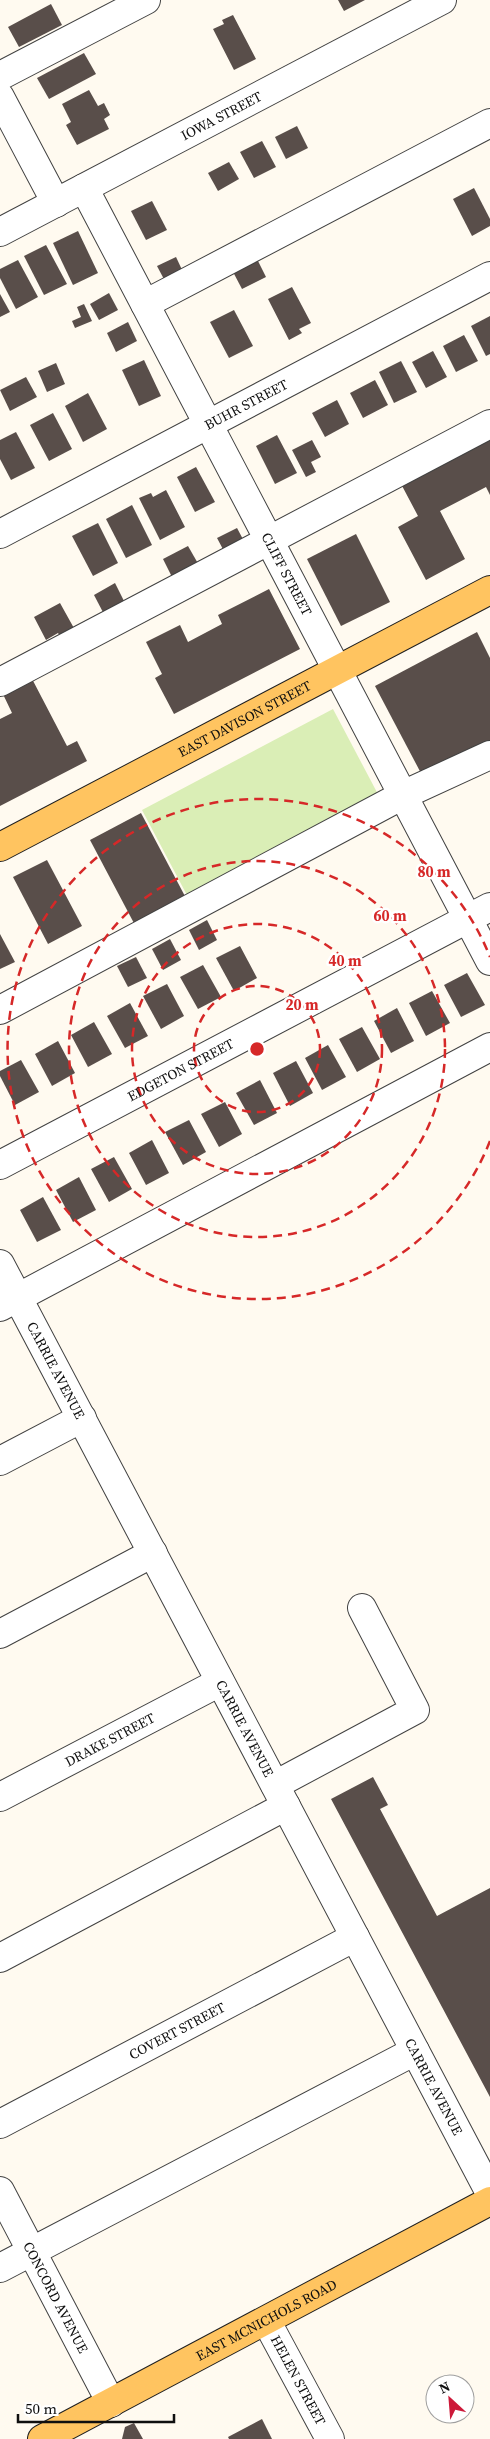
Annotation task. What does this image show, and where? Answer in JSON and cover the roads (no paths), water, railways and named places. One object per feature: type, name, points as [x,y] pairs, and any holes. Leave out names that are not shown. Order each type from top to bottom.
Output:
[{"type":"main road","name":"EAST DAVISON STREET","points":[[0,847],[490,590]]},
{"type":"main road","name":"EAST MCNICHOLS ROAD","points":[[42,2439],[267,2322],[490,2201]]},
{"type":"street","points":[[0,76],[146,0]]},
{"type":"street","name":"IOWA STREET","points":[[0,232],[442,0]]},
{"type":"street","points":[[0,97],[56,202]]},
{"type":"street","points":[[145,304],[490,123]]},
{"type":"street","name":"CLIFF STREET","points":[[84,188],[403,795],[479,913],[490,961]]},
{"type":"street","name":"BUHR STREET","points":[[0,534],[490,276]]},
{"type":"street","points":[[0,682],[490,424]]},
{"type":"street","points":[[0,1010],[403,795],[490,755]]},
{"type":"street","name":"EDGETON STREET","points":[[0,1165],[479,913]]},
{"type":"street","points":[[9,1302],[490,1047]]},
{"type":"street","name":"CARRIE AVENUE","points":[[0,1264],[9,1302],[82,1418],[490,2193]]},
{"type":"street","points":[[0,1461],[82,1418]]},
{"type":"street","points":[[0,1634],[153,1553]]},
{"type":"street","points":[[0,1958],[280,1796],[415,1710],[362,1608]]},
{"type":"street","name":"DRAKE STREET","points":[[0,1797],[220,1682]]},
{"type":"street","name":"COVERT STREET","points":[[0,2124],[355,1937]]},
{"type":"street","points":[[0,2268],[415,2051]]},
{"type":"street","name":"CONCORD AVENUE","points":[[0,2191],[111,2402]]},
{"type":"street","name":"HELEN STREET","points":[[267,2322],[330,2439]]}]
